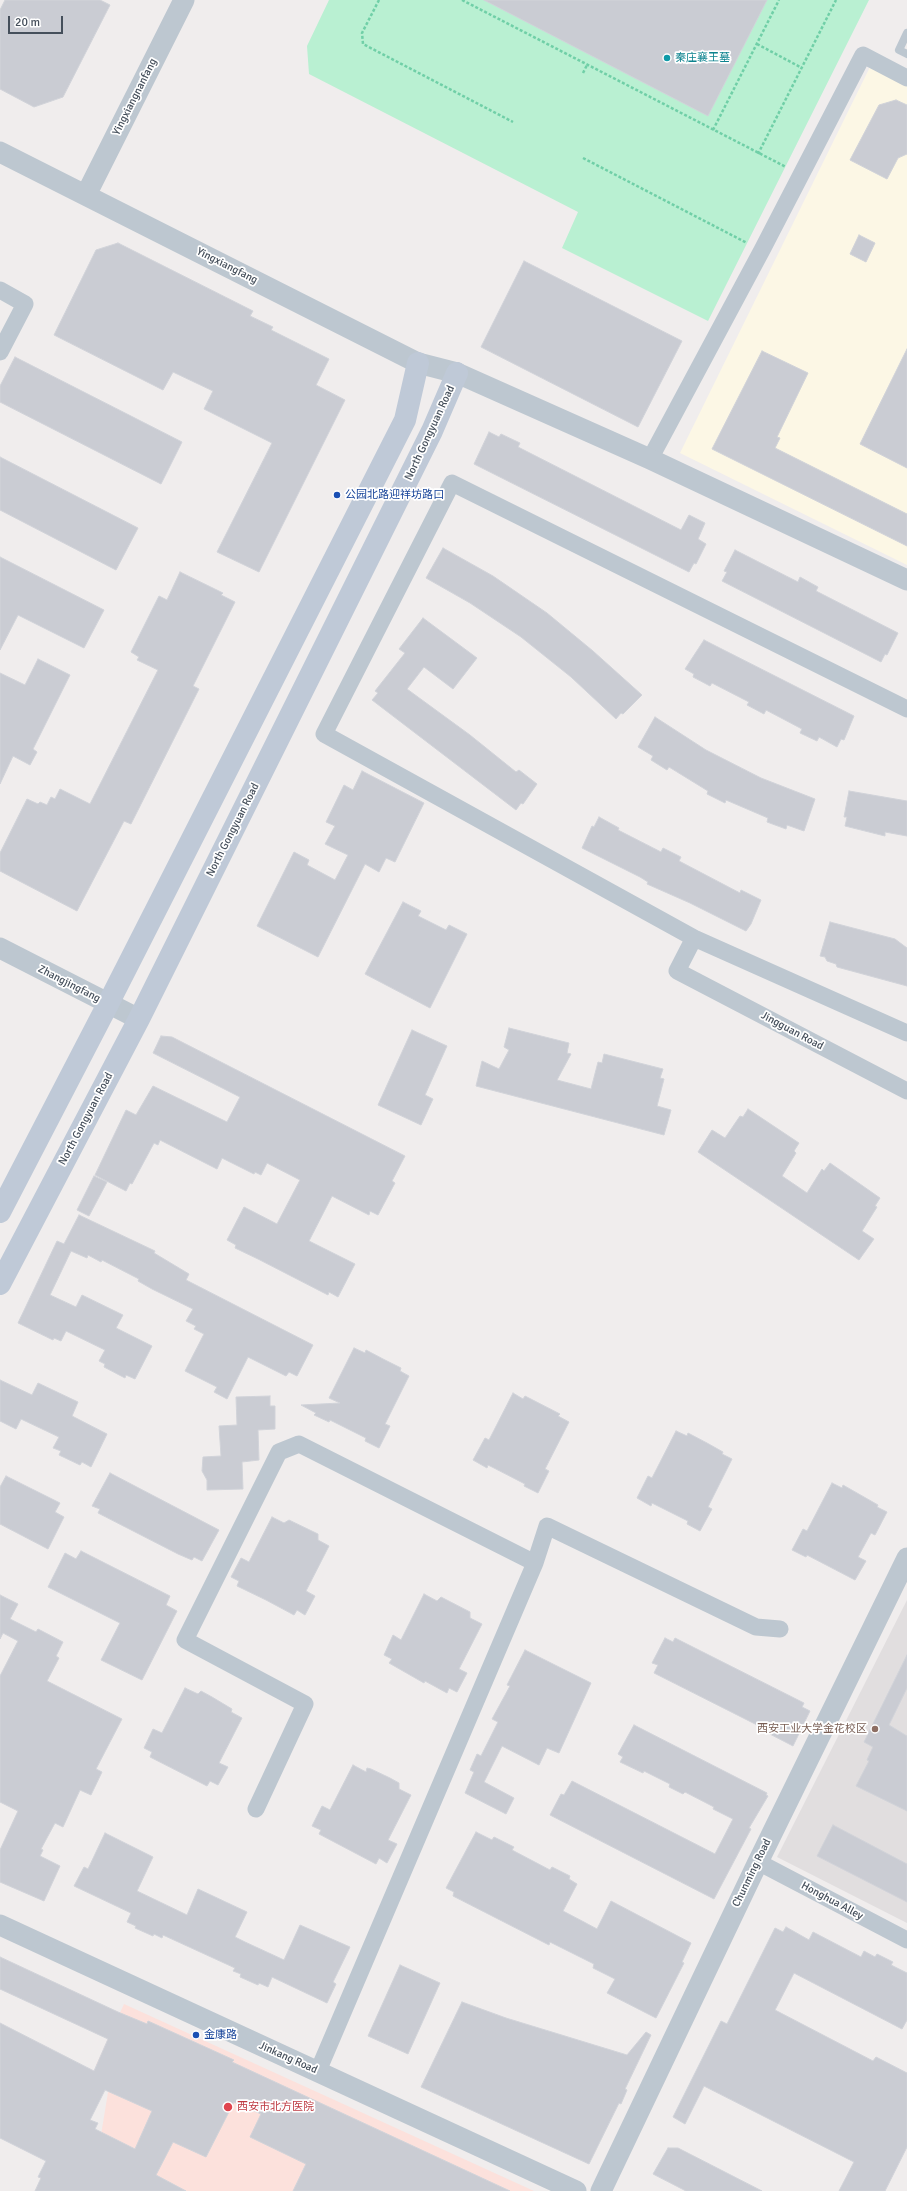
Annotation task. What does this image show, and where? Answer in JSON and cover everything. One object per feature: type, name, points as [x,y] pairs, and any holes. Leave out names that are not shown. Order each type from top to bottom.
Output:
[{"type":"main road","points":[[0,1212],[108,1004],[404,420],[418,362]]},
{"type":"main road","name":"North Gongyuan Road","points":[[0,1284],[138,1019],[429,438],[457,373]]},
{"type":"street","name":"Yingxiangnanfang","points":[[86,195],[184,0]]},
{"type":"street","points":[[650,459],[762,250],[862,55],[907,78]]},
{"type":"street","name":"Yingxiangfang","points":[[2,157],[86,195],[418,362],[457,373],[650,459],[907,580]]},
{"type":"street","points":[[0,290],[25,304],[0,352]]},
{"type":"street","points":[[907,709],[452,483],[324,734],[694,938],[907,1033]]},
{"type":"street","points":[[694,938],[677,971],[907,1091]]},
{"type":"street","name":"Zhangjingfang","points":[[0,948],[138,1019]]},
{"type":"street","points":[[256,1809],[305,1704],[185,1640],[279,1452],[300,1444],[535,1562]]},
{"type":"street","points":[[318,2071],[535,1562],[547,1526],[756,1627],[780,1630]]},
{"type":"street","name":"Chunming Road","points":[[601,2191],[758,1862],[907,1558]]},
{"type":"street","name":"Honghua Alley","points":[[758,1862],[907,1940]]},
{"type":"street","name":"Jinkang Road","points":[[0,1925],[576,2191]]},
{"type":"lane","points":[[907,33],[899,50],[907,54]]},
{"type":"path","points":[[379,0],[362,33],[362,44],[513,122]]},
{"type":"path","points":[[462,0],[801,175]]},
{"type":"path","points":[[713,130],[779,0]]},
{"type":"path","points":[[758,154],[836,0]]},
{"type":"path","points":[[757,44],[802,68]]},
{"type":"path","points":[[583,73],[587,65]]},
{"type":"path","points":[[584,158],[762,250]]},
{"type":"shaded area","points":[[871,65],[907,84],[907,565],[680,453]]},
{"type":"shaded area","name":"西安工业大学金花校区","points":[[907,1600],[907,1923],[777,1857]]},
{"type":"shaded area","name":"西安市北方医院","points":[[124,2004],[534,2191],[83,2191],[100,2141],[111,2074],[96,2065]]},
{"type":"green space","points":[[329,0],[869,0],[708,321],[562,248],[578,212],[309,74],[307,46]]},
{"type":"building","points":[[5,0],[100,0],[110,5],[63,97],[34,107],[0,89],[0,10]]},
{"type":"building","name":"秦庄襄王墓","points":[[484,0],[767,0],[708,116]]},
{"type":"building","points":[[896,100],[907,105],[907,154],[898,158],[887,179],[850,160],[879,105]]},
{"type":"building","points":[[859,235],[875,243],[866,262],[850,254]]},
{"type":"building","points":[[118,243],[253,311],[250,316],[273,327],[271,330],[329,359],[316,385],[345,400],[259,572],[217,552],[272,443],[204,409],[213,391],[173,372],[163,390],[54,335],[96,250]]},
{"type":"building","points":[[524,261],[682,341],[638,427],[481,347]]},
{"type":"building","points":[[907,349],[907,468],[860,444]]},
{"type":"building","points":[[762,351],[808,373],[777,437],[780,438],[775,448],[907,514],[907,546],[712,449]]},
{"type":"building","points":[[15,357],[182,442],[161,484],[0,402],[0,386]]},
{"type":"building","points":[[489,432],[499,437],[501,434],[520,443],[518,447],[681,530],[689,515],[705,523],[698,539],[706,544],[696,564],[694,563],[689,572],[474,464]]},
{"type":"building","points":[[0,457],[138,528],[116,570],[0,510]]},
{"type":"building","points":[[443,548],[493,576],[547,613],[593,651],[642,695],[616,719],[571,677],[521,637],[470,603],[426,578]]},
{"type":"building","points":[[735,550],[798,582],[800,577],[818,587],[816,591],[898,633],[887,655],[885,654],[881,662],[722,581],[727,572],[724,571]]},
{"type":"building","points":[[0,557],[104,610],[84,648],[18,615],[0,650]]},
{"type":"building","points":[[180,572],[223,593],[221,595],[235,602],[193,686],[199,689],[131,824],[124,821],[77,911],[0,871],[0,853],[27,799],[38,804],[40,802],[47,805],[51,797],[55,799],[60,789],[90,804],[158,670],[137,660],[139,657],[131,652],[159,596],[167,600]]},
{"type":"building","points":[[423,618],[477,658],[453,689],[424,667],[407,689],[470,735],[516,772],[519,770],[537,784],[523,804],[521,803],[516,810],[372,700],[378,693],[375,691],[405,653],[399,649]]},
{"type":"building","points":[[704,640],[854,716],[844,740],[841,739],[837,747],[819,737],[817,741],[800,733],[802,729],[766,710],[764,714],[747,705],[749,702],[712,683],[710,686],[693,677],[694,674],[685,669]]},
{"type":"building","points":[[38,659],[70,675],[33,749],[37,752],[30,765],[13,756],[0,784],[0,673],[25,685]]},
{"type":"building","points":[[655,717],[706,750],[761,778],[815,799],[804,831],[787,825],[786,829],[767,822],[768,818],[726,800],[725,803],[707,794],[708,791],[669,767],[667,770],[651,760],[653,756],[638,747]]},
{"type":"building","points":[[362,771],[424,803],[395,862],[386,858],[379,872],[365,864],[318,957],[257,926],[294,852],[309,860],[307,865],[335,880],[348,855],[325,844],[335,826],[326,822],[344,785],[353,790]]},
{"type":"building","points":[[849,791],[907,801],[907,836],[885,832],[885,836],[845,826],[847,817],[844,817]]},
{"type":"building","points":[[599,817],[619,828],[618,830],[661,852],[663,848],[681,857],[679,861],[740,893],[741,890],[761,900],[751,924],[746,931],[690,903],[647,884],[648,882],[640,877],[582,848],[592,826],[594,827]]},
{"type":"building","points":[[403,902],[421,911],[418,916],[446,930],[449,925],[467,934],[430,1008],[365,974]]},
{"type":"building","points":[[830,922],[895,939],[907,948],[907,986],[837,967],[836,964],[827,961],[825,957],[820,956]]},
{"type":"building","points":[[509,1028],[569,1043],[567,1053],[571,1054],[557,1080],[591,1089],[598,1062],[602,1063],[604,1054],[663,1069],[660,1078],[664,1079],[657,1106],[671,1110],[664,1135],[476,1086],[482,1061],[499,1069],[509,1050],[504,1047]]},
{"type":"building","points":[[412,1030],[447,1046],[425,1095],[433,1099],[421,1125],[378,1105]]},
{"type":"building","points":[[161,1036],[172,1037],[405,1156],[392,1181],[395,1183],[378,1215],[370,1211],[369,1215],[332,1196],[309,1241],[355,1264],[338,1297],[329,1292],[328,1295],[235,1248],[236,1245],[227,1240],[244,1207],[277,1224],[300,1180],[267,1163],[261,1175],[255,1172],[254,1174],[222,1158],[217,1169],[160,1140],[158,1145],[154,1143],[132,1184],[130,1183],[126,1191],[95,1175],[126,1110],[136,1115],[153,1086],[227,1122],[240,1097],[153,1053]]},
{"type":"building","points":[[748,1109],[799,1143],[794,1151],[796,1153],[782,1176],[807,1193],[822,1169],[824,1171],[830,1163],[880,1198],[875,1206],[877,1207],[862,1231],[874,1239],[859,1260],[698,1152],[712,1130],[725,1138],[740,1116],[743,1117]]},
{"type":"building","points":[[94,1176],[107,1182],[89,1216],[77,1210]]},
{"type":"building","points":[[79,1215],[155,1251],[154,1253],[189,1274],[186,1280],[313,1345],[297,1376],[289,1372],[286,1376],[248,1357],[227,1399],[214,1392],[217,1387],[185,1371],[204,1334],[194,1329],[196,1326],[186,1321],[193,1309],[152,1289],[138,1281],[139,1279],[102,1260],[101,1262],[88,1255],[87,1258],[71,1251],[50,1295],[76,1307],[82,1295],[123,1315],[116,1328],[152,1346],[135,1379],[126,1375],[125,1378],[104,1367],[105,1364],[99,1361],[105,1350],[66,1331],[61,1341],[54,1338],[53,1340],[18,1323],[57,1241],[64,1244]]},
{"type":"building","points":[[354,1348],[365,1353],[366,1350],[401,1368],[400,1371],[409,1376],[385,1424],[390,1426],[379,1448],[365,1441],[366,1438],[330,1420],[329,1422],[314,1415],[316,1413],[301,1405],[340,1403],[329,1398]]},
{"type":"building","points":[[0,1380],[32,1395],[38,1383],[78,1402],[72,1416],[107,1434],[91,1467],[82,1462],[80,1465],[59,1455],[61,1451],[53,1448],[59,1437],[21,1419],[16,1429],[0,1421]]},
{"type":"building","points":[[513,1393],[523,1399],[525,1396],[560,1414],[558,1416],[569,1422],[545,1469],[549,1471],[538,1493],[524,1486],[525,1484],[494,1468],[488,1465],[487,1468],[473,1460],[485,1438],[489,1440]]},
{"type":"building","points":[[270,1396],[270,1406],[275,1406],[275,1429],[258,1430],[259,1460],[242,1462],[243,1489],[207,1490],[207,1480],[202,1471],[203,1457],[221,1456],[219,1426],[237,1425],[236,1397]]},
{"type":"building","points":[[676,1431],[687,1436],[688,1433],[723,1452],[722,1454],[732,1459],[708,1507],[712,1509],[700,1531],[687,1524],[688,1521],[652,1503],[651,1506],[637,1498],[648,1476],[652,1478]]},
{"type":"building","points":[[110,1473],[219,1530],[202,1561],[194,1557],[192,1560],[178,1554],[98,1513],[100,1509],[92,1506]]},
{"type":"building","points":[[6,1476],[60,1503],[55,1512],[64,1517],[48,1549],[0,1524],[0,1487]]},
{"type":"building","points":[[832,1483],[842,1488],[843,1485],[878,1505],[877,1507],[887,1512],[875,1535],[871,1533],[858,1557],[866,1561],[855,1580],[807,1555],[806,1557],[792,1550],[803,1529],[807,1531]]},
{"type":"building","points":[[272,1517],[284,1523],[289,1520],[318,1534],[318,1540],[329,1546],[306,1591],[315,1596],[305,1615],[297,1610],[294,1615],[237,1586],[239,1581],[231,1577],[241,1558],[249,1562]]},
{"type":"building","points":[[81,1551],[170,1596],[166,1605],[177,1611],[142,1680],[101,1660],[120,1623],[48,1587],[65,1553],[76,1559]]},
{"type":"building","points":[[424,1594],[437,1601],[441,1597],[470,1612],[470,1618],[482,1624],[459,1669],[467,1673],[457,1692],[449,1688],[447,1693],[425,1681],[424,1683],[389,1663],[392,1659],[384,1655],[393,1635],[401,1640]]},
{"type":"building","points":[[0,1595],[18,1604],[10,1619],[36,1632],[38,1629],[63,1642],[56,1656],[59,1658],[47,1681],[122,1719],[96,1769],[102,1772],[91,1795],[80,1790],[63,1827],[55,1823],[41,1849],[43,1850],[40,1856],[60,1866],[44,1901],[0,1882],[0,1850],[18,1811],[0,1802],[0,1676],[18,1641],[3,1633],[0,1639]]},
{"type":"building","points":[[665,1638],[673,1642],[675,1638],[804,1703],[802,1707],[810,1711],[793,1746],[764,1731],[765,1729],[654,1673],[658,1665],[652,1663]]},
{"type":"building","points":[[525,1650],[591,1683],[559,1753],[547,1748],[539,1765],[502,1746],[484,1782],[514,1798],[506,1814],[465,1793],[474,1772],[470,1770],[477,1754],[481,1756],[498,1722],[492,1719],[510,1686],[507,1685]]},
{"type":"building","points":[[907,1655],[907,1688],[889,1725],[907,1736],[907,1811],[856,1786],[869,1761],[867,1760],[873,1747],[864,1742]]},
{"type":"building","points":[[185,1688],[198,1694],[201,1691],[232,1709],[231,1712],[242,1718],[219,1763],[228,1767],[218,1785],[210,1781],[207,1786],[150,1757],[152,1752],[144,1748],[153,1729],[162,1733]]},
{"type":"building","points":[[634,1725],[767,1793],[766,1795],[768,1796],[749,1828],[751,1829],[714,1899],[550,1815],[561,1794],[564,1795],[572,1781],[715,1854],[733,1819],[685,1792],[683,1794],[669,1787],[670,1784],[644,1771],[643,1773],[620,1762],[623,1757],[618,1754]]},
{"type":"building","points":[[353,1765],[366,1772],[367,1768],[390,1778],[399,1783],[399,1789],[411,1795],[388,1840],[397,1844],[387,1863],[379,1858],[376,1864],[319,1834],[321,1830],[312,1826],[322,1806],[330,1810]]},
{"type":"building","points":[[833,1825],[907,1864],[907,1902],[817,1856]]},
{"type":"building","points":[[476,1832],[492,1840],[494,1837],[514,1847],[512,1850],[550,1870],[552,1867],[570,1876],[569,1879],[577,1884],[563,1911],[597,1929],[611,1901],[691,1943],[682,1962],[684,1963],[656,2018],[607,1993],[615,1979],[593,1968],[594,1964],[550,1942],[549,1945],[453,1896],[454,1892],[446,1888]]},
{"type":"building","points":[[105,1833],[153,1857],[137,1891],[187,1915],[198,1889],[247,1912],[235,1937],[245,1942],[284,1960],[300,1925],[350,1947],[333,1982],[336,1984],[327,2003],[272,1977],[268,1987],[259,1983],[258,1985],[240,1977],[241,1974],[233,1971],[235,1968],[163,1935],[162,1938],[154,1934],[153,1936],[135,1928],[136,1926],[127,1922],[131,1913],[74,1886],[84,1867],[88,1869]]},
{"type":"building","points":[[786,1927],[809,1940],[813,1932],[861,1957],[864,1951],[875,1957],[877,1954],[893,1962],[891,1965],[907,1973],[907,2020],[902,2029],[794,1973],[775,2010],[873,2061],[876,2057],[907,2073],[907,2147],[885,2191],[839,2191],[854,2162],[704,2086],[685,2124],[673,2117],[721,2021],[727,2024],[775,1928],[783,1932]]},
{"type":"building","name":"西安市北方医院","points":[[0,1957],[118,2012],[147,2024],[148,2021],[234,2060],[232,2062],[510,2191],[293,2191],[306,2164],[250,2137],[261,2114],[234,2102],[206,2157],[173,2142],[156,2175],[186,2191],[35,2191],[41,2178],[38,2177],[46,2161],[0,2138],[0,2023],[94,2071],[108,2039],[0,1989]],"holes":[[[105,2090],[152,2111],[135,2149],[95,2129],[98,2123],[90,2120]]]},
{"type":"building","points":[[400,1965],[440,1983],[408,2054],[368,2036]]},
{"type":"building","points":[[462,2002],[506,2018],[627,2055],[646,2032],[651,2035],[625,2089],[627,2090],[621,2104],[619,2103],[589,2164],[421,2087]]},
{"type":"building","points":[[668,2148],[678,2148],[762,2191],[686,2191],[653,2174]]},
{"type":"place","name":"秦庄襄王墓","points":[[667,58]]},
{"type":"place","name":"公园北路迎祥坊路口","points":[[337,495]]},
{"type":"place","name":"西安工业大学金花校区","points":[[875,1729]]},
{"type":"place","name":"金康路","points":[[196,2035]]},
{"type":"place","name":"西安市北方医院","points":[[228,2107]]}]
